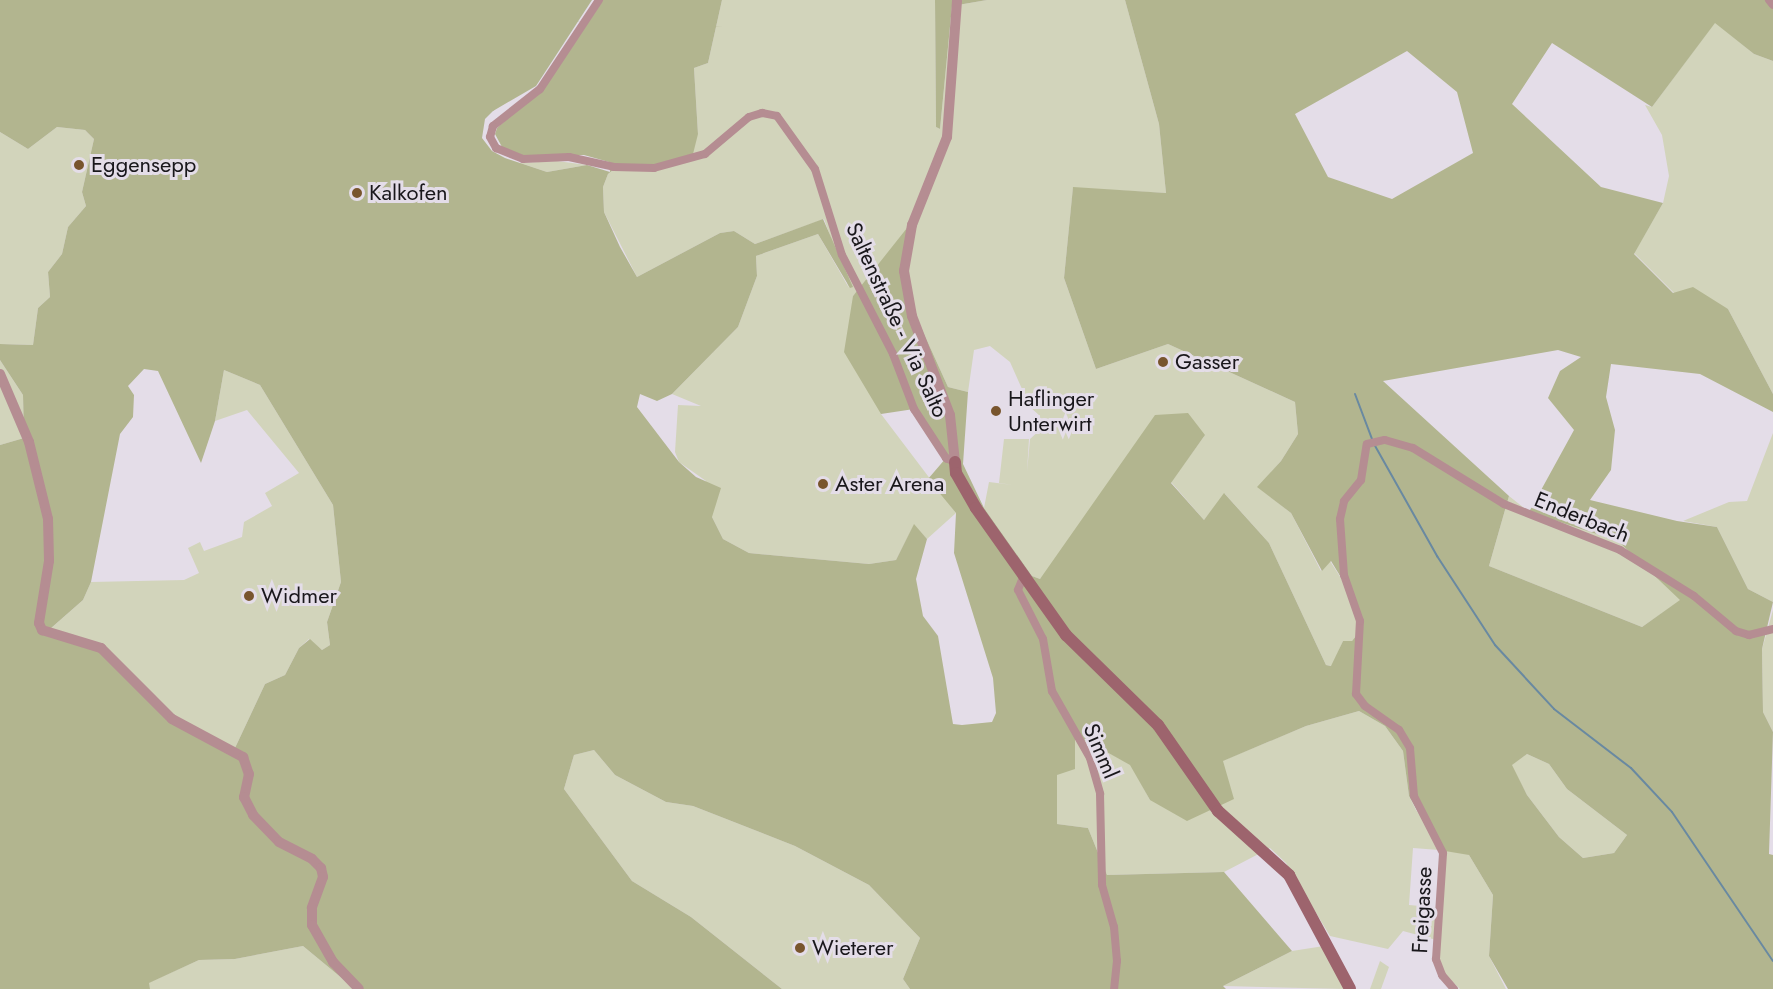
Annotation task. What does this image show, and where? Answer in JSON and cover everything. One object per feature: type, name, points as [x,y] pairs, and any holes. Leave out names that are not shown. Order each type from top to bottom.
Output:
[{"type":"main road","points":[[955,462],[956,473],[976,508],[1084,656],[1158,725],[1218,811],[1289,875],[1350,989]]},
{"type":"street","name":"Saltenstraße - Via Salto","points":[[600,0],[540,89],[493,126],[490,137],[496,148],[523,159],[569,157],[614,167],[654,168],[705,154],[749,117],[762,113],[777,116],[815,169],[842,255],[893,354],[914,409],[946,458],[955,462]]},
{"type":"street","points":[[955,462],[950,415],[912,316],[904,271],[912,225],[947,137],[957,0]]},
{"type":"street","points":[[1769,0],[1773,5]]},
{"type":"street","points":[[0,374],[28,442],[48,519],[49,561],[39,623],[42,630],[101,648],[172,719],[243,757],[249,768],[244,797],[253,815],[279,842],[312,859],[321,868],[323,877],[312,908],[312,925],[333,962],[359,989]]},
{"type":"street","name":"Enderbach","points":[[1344,576],[1342,507],[1361,480],[1364,449],[1370,442],[1380,440],[1430,456],[1511,507],[1620,550],[1694,596],[1736,631],[1749,634],[1773,629]]},
{"type":"street","name":"Simml","points":[[1024,574],[1018,590],[1043,639],[1053,691],[1090,758],[1100,794],[1102,885],[1114,927],[1117,962],[1114,989]]},
{"type":"street","name":"Freigasse","points":[[1344,576],[1360,621],[1356,694],[1365,706],[1386,718],[1404,735],[1413,760],[1414,796],[1443,853],[1437,959],[1442,975],[1454,989]]},
{"type":"green space","points":[[0,0],[592,0],[536,86],[493,111],[485,119],[482,138],[492,151],[505,158],[547,172],[587,165],[610,172],[609,162],[584,155],[522,155],[502,147],[495,134],[497,128],[549,81],[603,0],[722,0],[708,63],[694,68],[698,134],[693,154],[668,164],[619,165],[608,174],[603,187],[604,212],[637,277],[720,233],[734,231],[755,244],[823,219],[853,287],[850,288],[818,234],[756,256],[757,276],[738,327],[672,394],[657,401],[640,394],[637,407],[679,462],[696,477],[721,488],[712,517],[723,539],[749,553],[869,564],[896,560],[914,524],[927,539],[916,579],[923,616],[938,636],[953,724],[962,725],[992,722],[996,713],[993,678],[954,553],[956,513],[928,479],[946,458],[914,409],[881,414],[844,352],[853,296],[907,228],[901,272],[915,314],[948,387],[968,392],[963,464],[984,508],[1032,576],[1040,579],[1155,415],[1188,413],[1205,435],[1171,483],[1204,520],[1224,493],[1269,543],[1326,665],[1331,666],[1343,641],[1352,641],[1359,632],[1353,597],[1331,561],[1322,571],[1291,513],[1257,487],[1281,461],[1298,434],[1295,402],[1168,344],[1096,369],[1064,278],[1073,187],[1166,193],[1159,124],[1125,0],[1773,0],[1773,61],[1754,54],[1715,23],[1652,107],[1552,43],[1512,104],[1601,187],[1663,203],[1634,254],[1673,293],[1693,287],[1728,309],[1773,394],[1773,412],[1700,374],[1611,364],[1606,397],[1615,430],[1611,470],[1590,500],[1677,521],[1717,527],[1748,589],[1773,602],[1762,649],[1763,712],[1773,732],[1769,854],[1773,855],[1773,989],[1508,989],[1489,956],[1493,895],[1469,855],[1439,850],[1409,796],[1403,751],[1385,726],[1359,711],[1306,726],[1223,761],[1234,799],[1187,821],[1150,800],[1130,765],[1087,741],[1075,740],[1075,769],[1057,775],[1057,824],[1088,828],[1107,875],[1224,872],[1292,951],[1223,986],[1226,989],[910,989],[903,979],[920,938],[869,885],[795,846],[693,806],[666,802],[615,775],[594,750],[574,755],[564,789],[632,881],[691,917],[782,989],[355,989],[303,946],[235,959],[199,960],[149,983],[150,989],[0,989],[0,445],[24,438],[23,395],[0,360],[0,344],[33,345],[38,308],[50,297],[48,272],[62,254],[68,227],[86,206],[82,192],[94,139],[85,130],[57,127],[28,149],[0,132]],"holes":[[[1407,51],[1457,92],[1473,153],[1392,199],[1328,177],[1295,114]],[[1558,350],[1581,357],[1560,371],[1548,398],[1574,430],[1529,512],[1618,541],[1680,600],[1642,627],[1489,566],[1509,496],[1383,381]],[[144,369],[158,371],[201,463],[215,421],[224,370],[260,385],[333,505],[341,582],[327,622],[330,645],[322,650],[310,639],[299,648],[285,675],[265,684],[235,748],[180,727],[99,646],[50,629],[83,600],[91,582],[120,434],[133,417],[134,395],[128,386]],[[1527,754],[1549,764],[1567,789],[1627,835],[1614,853],[1583,858],[1559,837],[1527,795],[1512,765]]]},
{"type":"green space","points":[[722,0],[935,0],[936,127],[940,129],[952,6],[987,0],[1125,0],[1159,124],[1166,193],[1073,188],[1064,278],[1096,369],[1168,344],[1295,402],[1298,434],[1281,461],[1258,487],[1291,513],[1321,571],[1330,561],[1353,597],[1359,632],[1352,641],[1343,641],[1332,666],[1326,665],[1269,543],[1225,494],[1204,520],[1171,482],[1205,435],[1040,579],[1032,576],[984,508],[989,482],[1013,485],[999,483],[1004,439],[1029,439],[1027,472],[1030,439],[1041,429],[1040,416],[1030,407],[1010,362],[990,346],[974,350],[968,392],[948,387],[915,314],[908,275],[913,230],[853,296],[881,414],[956,513],[927,539],[914,525],[896,560],[869,564],[749,553],[723,539],[712,517],[706,481],[679,462],[675,452],[678,405],[701,406],[672,394],[738,327],[757,276],[756,256],[818,234],[849,288],[824,219],[755,244],[734,231],[720,233],[637,277],[604,212],[603,187],[608,174],[619,165],[698,134],[694,68],[708,63]]},
{"type":"green space","points":[[935,0],[987,0],[952,6],[940,129],[936,127]]},
{"type":"green space","points":[[1715,22],[1754,54],[1773,61],[1773,394],[1728,309],[1674,293],[1634,253],[1663,203],[1669,176],[1662,135],[1645,105],[1652,107]]},
{"type":"green space","points":[[57,127],[85,130],[94,139],[82,192],[86,206],[68,227],[62,254],[48,272],[50,297],[38,308],[33,345],[0,344],[0,132],[28,149]]},
{"type":"green space","points":[[557,161],[587,165],[547,172],[520,163]]},
{"type":"green space","points":[[0,360],[23,395],[24,438],[0,445]]},
{"type":"green space","points":[[224,370],[260,385],[333,505],[341,582],[327,622],[330,645],[322,650],[309,639],[299,648],[285,675],[265,684],[235,748],[180,727],[49,630],[83,600],[91,582],[184,580],[199,573],[188,548],[200,542],[204,551],[242,537],[244,522],[272,506],[265,493],[299,473],[247,410],[215,421]]},
{"type":"green space","points":[[1773,433],[1773,602],[1748,589],[1717,527],[1683,521],[1729,502],[1747,501]]},
{"type":"green space","points":[[1509,496],[1529,512],[1618,541],[1681,600],[1642,627],[1489,566]]},
{"type":"green space","points":[[1773,610],[1773,732],[1763,712],[1762,649]]},
{"type":"green space","points":[[1359,711],[1385,726],[1403,751],[1409,796],[1416,810],[1430,829],[1469,855],[1493,895],[1489,956],[1506,989],[1460,989],[1446,976],[1440,960],[1440,941],[1403,931],[1388,949],[1330,936],[1286,863],[1270,848],[1224,872],[1107,875],[1088,828],[1057,824],[1057,775],[1075,739],[1087,741],[1131,765],[1150,800],[1222,761],[1306,726]],"holes":[[[1413,848],[1439,850],[1442,908],[1409,905]]]},
{"type":"green space","points":[[594,750],[615,775],[666,802],[693,806],[795,846],[869,885],[920,938],[903,979],[910,989],[782,989],[691,917],[632,881],[564,789],[574,755]]},
{"type":"green space","points":[[1527,754],[1549,764],[1567,789],[1627,835],[1614,853],[1583,858],[1559,837],[1527,795],[1511,765]]},
{"type":"green space","points":[[303,946],[355,989],[150,989],[148,983],[199,960],[235,959]]},
{"type":"green space","points":[[1324,946],[1346,989],[1223,986],[1292,951]]},
{"type":"green space","points":[[1380,961],[1389,967],[1381,989],[1370,989]]},
{"type":"waterway","points":[[1355,394],[1372,439]]},
{"type":"waterway","points":[[1374,444],[1437,556],[1495,645],[1554,709],[1631,768],[1672,812],[1773,961]]},
{"type":"place","name":"Eggensepp","points":[[79,165]]},
{"type":"place","name":"Kalkofen","points":[[357,193]]},
{"type":"place","name":"Gasser","points":[[1163,362]]},
{"type":"place","name":"Haflinger Unterwirt","points":[[996,411]]},
{"type":"place","name":"Aster Arena","points":[[823,484]]},
{"type":"place","name":"Widmer","points":[[249,596]]},
{"type":"place","name":"Wieterer","points":[[800,948]]}]
